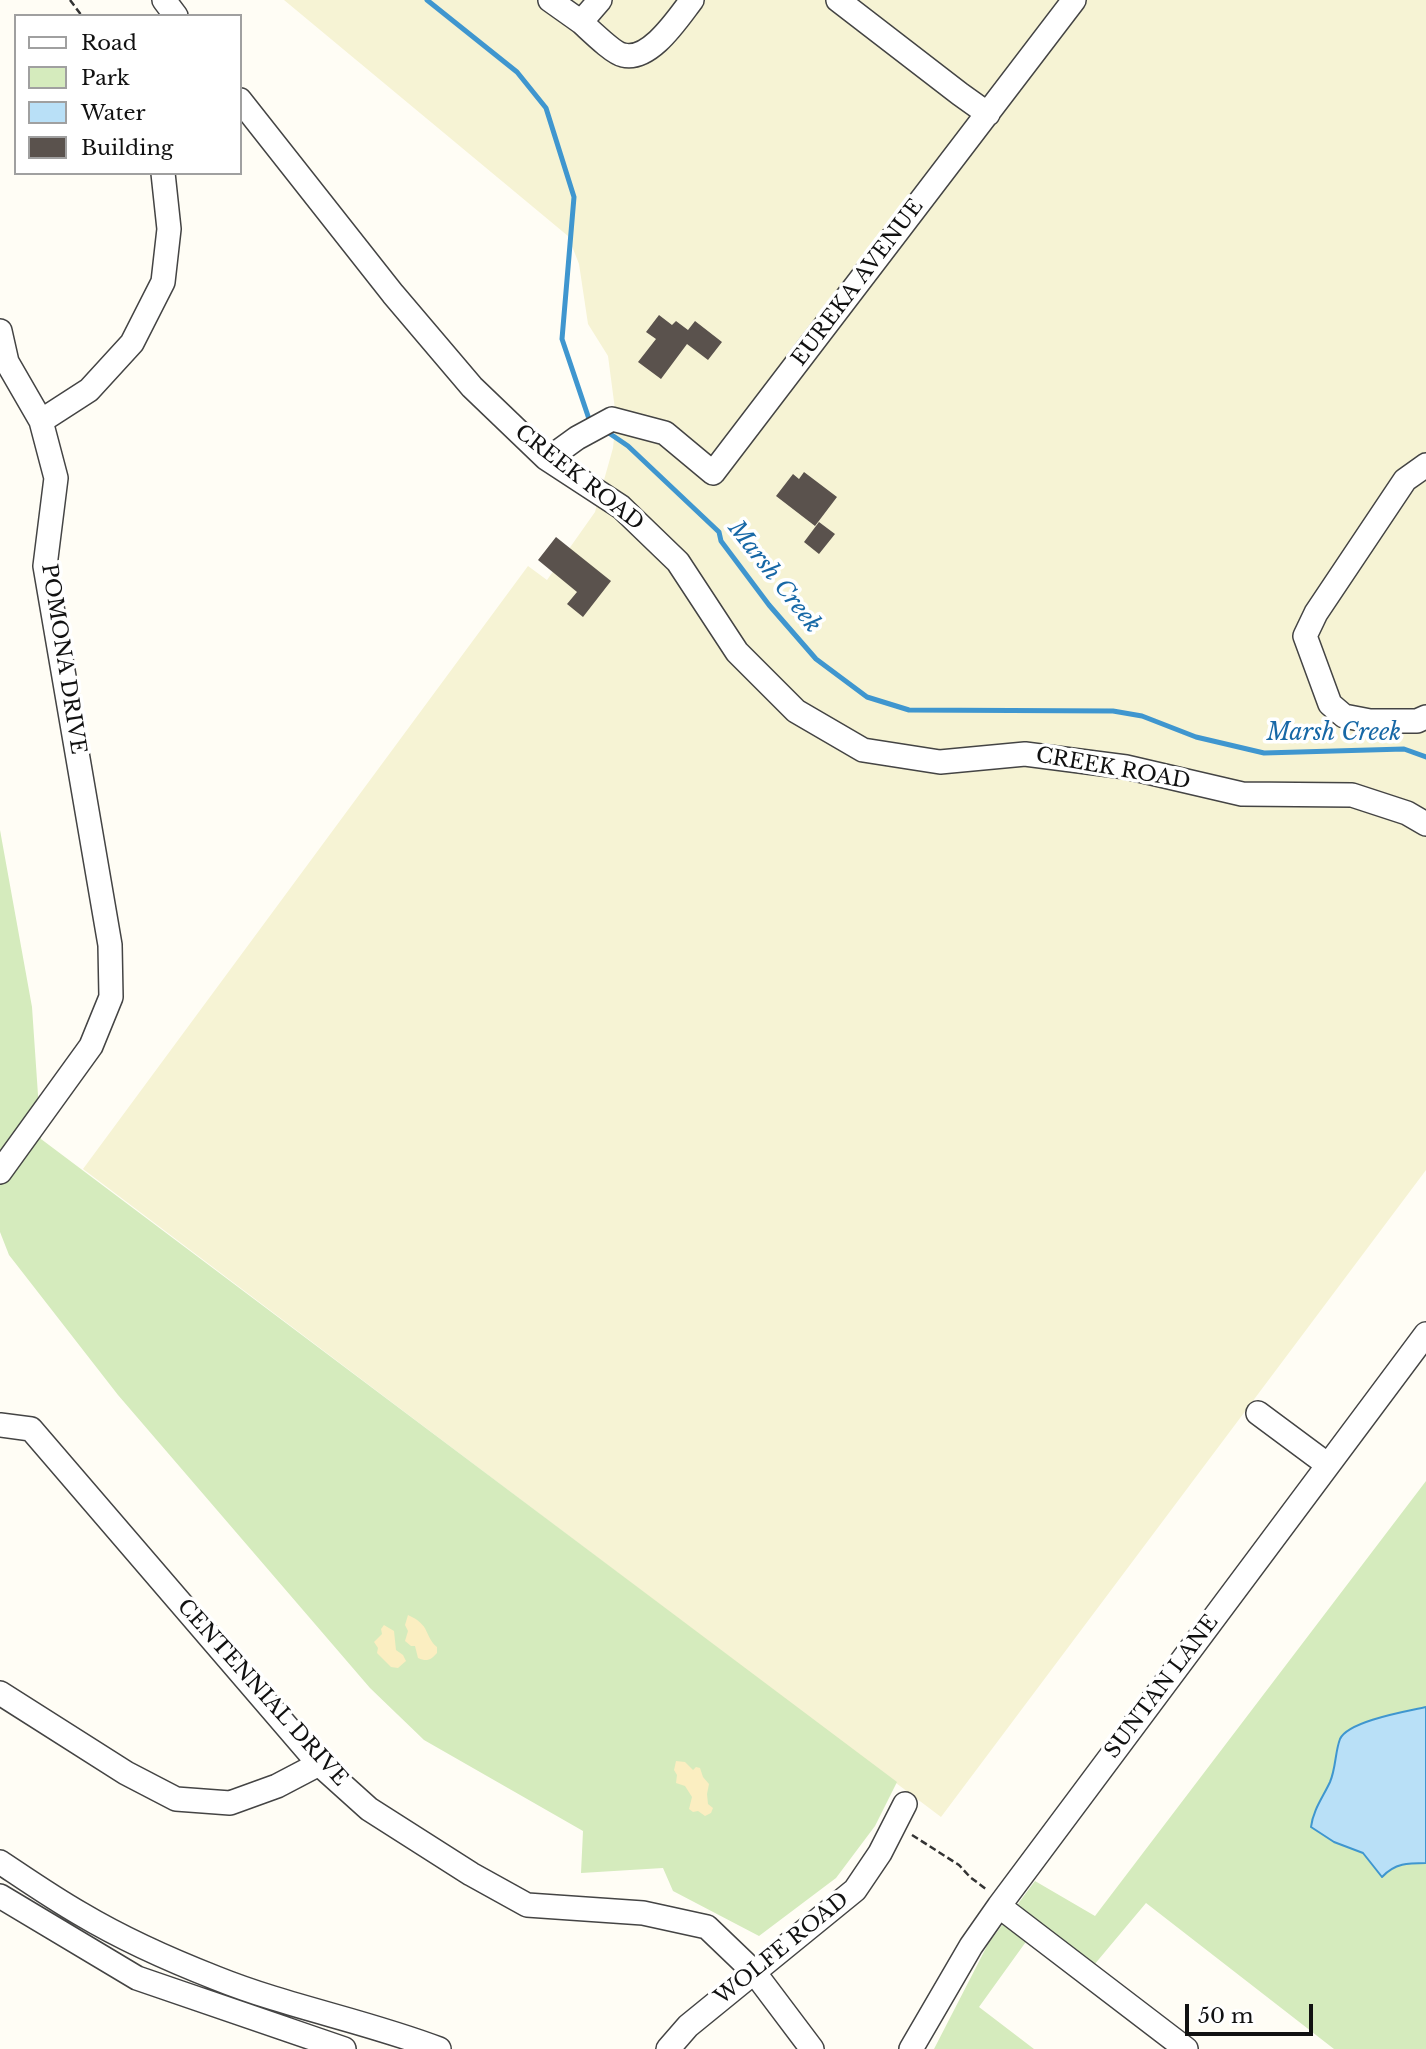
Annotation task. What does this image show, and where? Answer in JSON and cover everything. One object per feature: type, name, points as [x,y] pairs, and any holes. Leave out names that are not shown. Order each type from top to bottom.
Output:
[{"type":"street","points":[[550,0],[622,55],[637,56],[659,40],[692,0]]},
{"type":"street","points":[[581,22],[600,0]]},
{"type":"street","points":[[838,0],[988,114]]},
{"type":"street","name":"EUREKA AVENUE","points":[[548,459],[612,419],[665,433],[713,473],[1074,0]]},
{"type":"street","name":"CREEK ROAD","points":[[242,103],[393,294],[472,387],[548,459],[621,507],[678,562],[737,652],[796,711],[863,750],[940,762],[1025,754],[1126,767],[1242,794],[1352,795],[1408,813],[1426,824]]},
{"type":"street","points":[[41,422],[89,390],[132,343],[163,282],[169,229],[163,175]]},
{"type":"street","name":"POMONA DRIVE","points":[[0,331],[7,362],[41,422],[56,478],[45,566],[110,945],[111,997],[91,1046],[0,1172]]},
{"type":"street","points":[[1426,465],[1405,480],[1316,613],[1305,636],[1330,704],[1344,716],[1370,721],[1417,721],[1426,717]]},
{"type":"street","name":"SUNTAN LANE","points":[[911,2049],[971,1945],[1001,1903],[1426,1334]]},
{"type":"street","points":[[1258,1413],[1328,1465]]},
{"type":"street","name":"CENTENNIAL DRIVE","points":[[0,1425],[31,1429],[319,1765],[369,1810],[471,1874],[527,1905],[643,1913],[707,1927],[754,1972],[812,2049]]},
{"type":"street","points":[[0,1693],[126,1773],[176,1799],[230,1803],[276,1786],[319,1765]]},
{"type":"street","name":"WOLFE ROAD","points":[[668,2049],[688,2026],[855,1889],[880,1853],[905,1804]]},
{"type":"street","points":[[0,1863],[82,1914],[156,1952],[217,1979],[278,2000],[395,2032],[439,2049]]},
{"type":"street","points":[[0,1896],[137,1978],[344,2049]]},
{"type":"street","points":[[1001,1903],[1186,2049]]},
{"type":"path","points":[[895,1825],[960,1864],[970,1877],[1001,1903]]},
{"type":"shaded area","points":[[284,0],[1426,0],[1426,1170],[941,1817],[83,1169],[528,566],[547,580],[595,512],[613,448],[616,417],[608,356],[588,324],[579,264],[568,236]]},
{"type":"green space","points":[[0,830],[32,1007],[41,1139],[897,1782],[875,1826],[836,1878],[759,1936],[673,1891],[663,1868],[581,1873],[583,1831],[424,1740],[370,1688],[118,1395],[9,1255],[0,1232]]},
{"type":"green space","points":[[1426,1481],[1426,2049],[1334,2049],[1146,1903],[1094,1965],[1038,1925],[979,2007],[1034,2049],[934,2049],[988,1944],[1035,1881],[1095,1916]]},
{"type":"sand","points":[[408,1615],[424,1627],[437,1647],[437,1653],[431,1659],[418,1658],[415,1646],[405,1641]]},
{"type":"sand","points":[[384,1625],[394,1631],[396,1650],[406,1661],[398,1668],[391,1667],[377,1653],[378,1648],[374,1642],[382,1634]]},
{"type":"sand","points":[[676,1761],[685,1762],[693,1770],[700,1768],[709,1784],[707,1794],[708,1804],[713,1808],[711,1813],[705,1816],[689,1809],[692,1797],[685,1786],[676,1783]]},
{"type":"water","points":[[1426,1707],[1426,1863],[1402,1865],[1382,1877],[1363,1853],[1334,1842],[1311,1827],[1312,1821],[1330,1782],[1338,1744],[1345,1733],[1366,1722]]},
{"type":"building","points":[[659,315],[672,325],[676,321],[688,330],[695,321],[722,342],[708,360],[687,344],[661,379],[638,362],[656,339],[646,332]]},
{"type":"building","points":[[804,472],[837,497],[815,526],[776,496],[793,474],[799,479]]},
{"type":"building","points":[[819,522],[835,534],[819,554],[804,542]]},
{"type":"building","points":[[556,537],[611,581],[583,617],[567,604],[577,592],[538,560]]},
{"type":"waterway","name":"Marsh Creek","points":[[427,0],[517,72],[546,108],[574,197],[562,339],[589,419],[592,421]]},
{"type":"waterway","name":"Marsh Creek","points":[[606,431],[628,446],[719,532],[721,541],[769,605],[816,659],[867,697],[909,710],[1113,711],[1142,716],[1196,737],[1264,753],[1404,749],[1426,757]]}]
